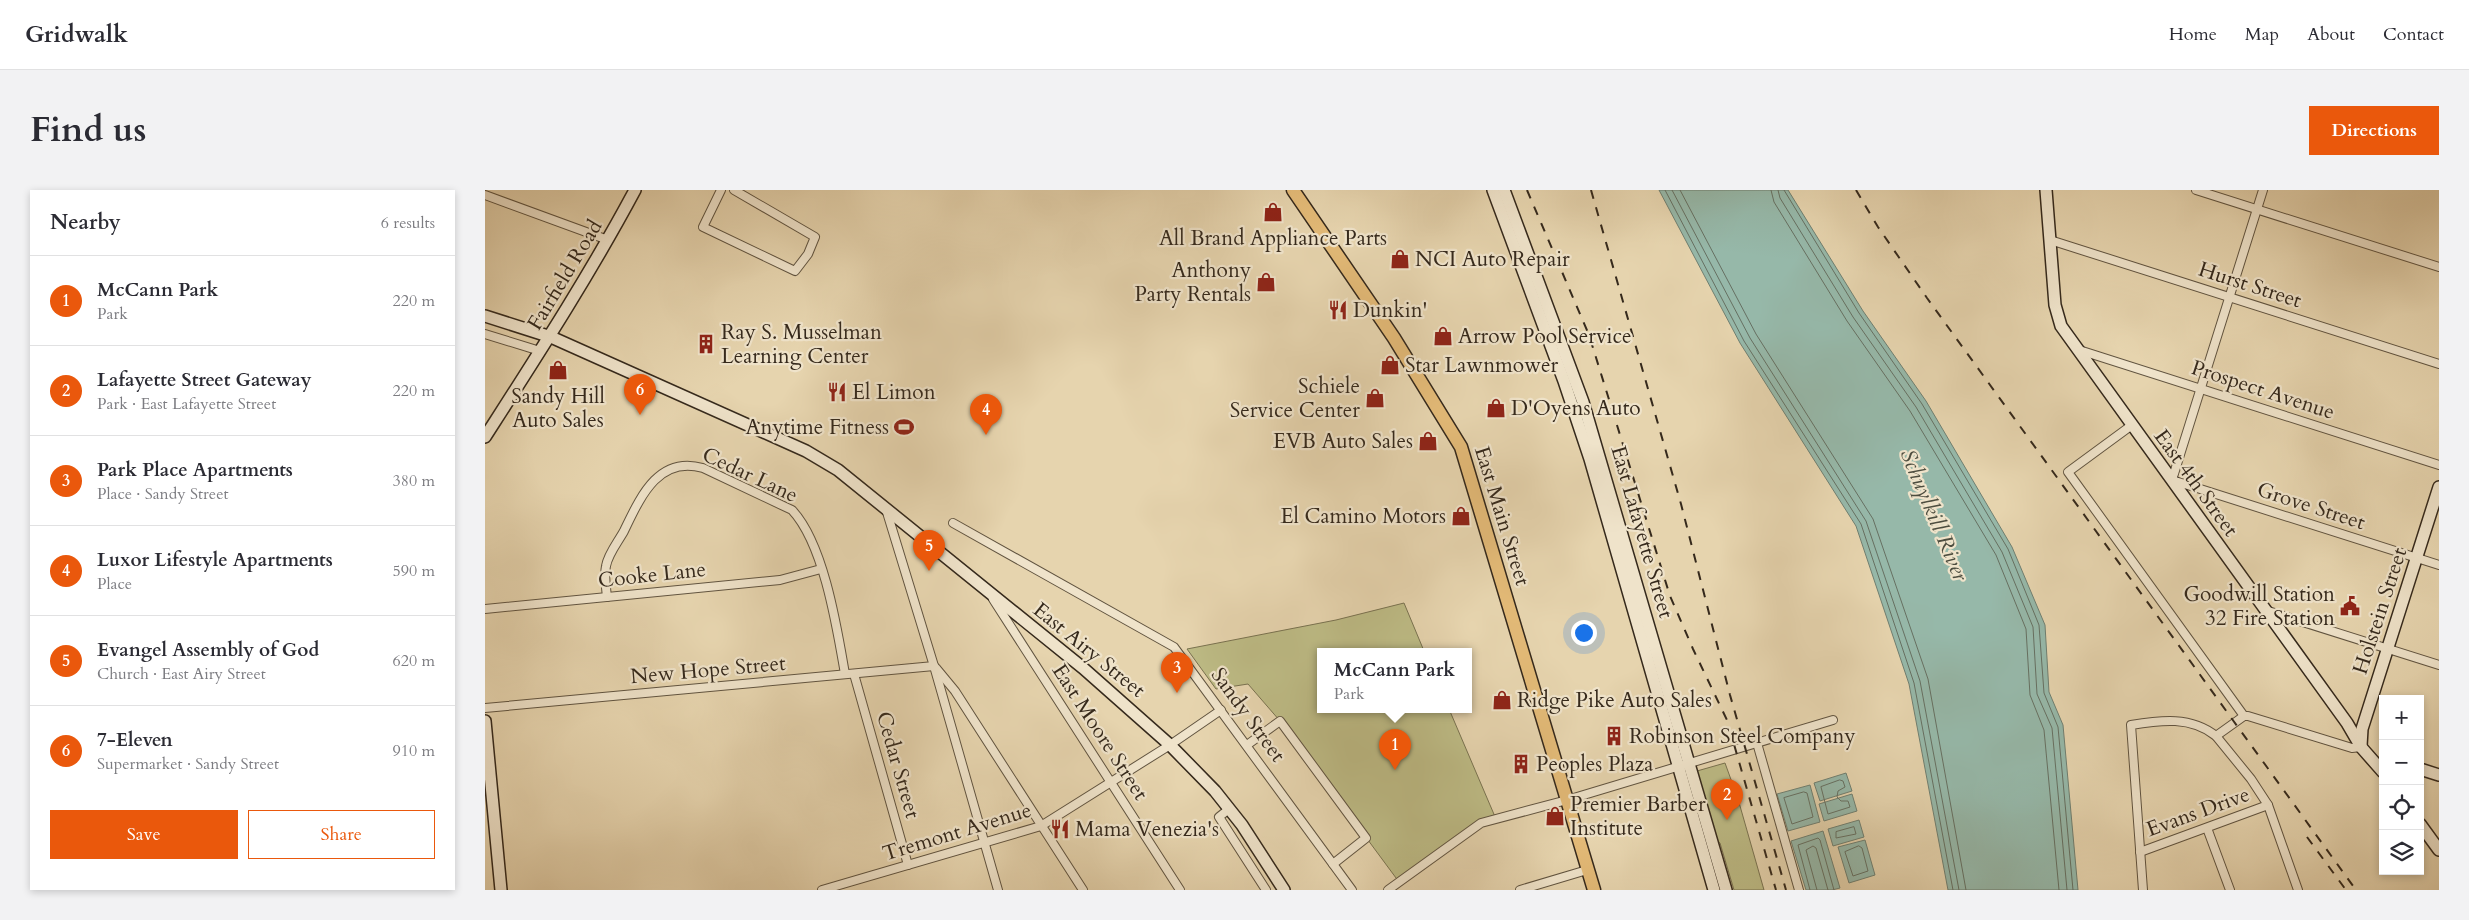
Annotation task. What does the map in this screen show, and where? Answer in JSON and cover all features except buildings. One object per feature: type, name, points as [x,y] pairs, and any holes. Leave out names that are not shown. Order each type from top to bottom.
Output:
[{"type":"main road","name":"East Main Street","points":[[1293,190],[1394,338],[1461,447],[1594,890]]},
{"type":"street","name":"Fairfield Road","points":[[485,438],[551,337],[635,190]]},
{"type":"street","points":[[719,191],[703,227],[795,271],[808,254],[815,237],[744,192],[733,190]]},
{"type":"street","name":"East Lafayette Street","points":[[1493,190],[1564,381],[1590,459],[1683,765],[1726,890]]},
{"type":"street","name":"East Lafayette Street","points":[[1504,190],[1583,402],[1683,765],[1714,890]]},
{"type":"street","name":"East 4th Street","points":[[2046,190],[2058,320],[2077,350],[2347,723],[2361,747],[2379,767]]},
{"type":"street","points":[[2196,190],[2439,267]]},
{"type":"street","points":[[2172,480],[2263,190]]},
{"type":"street","points":[[485,195],[608,240]]},
{"type":"street","name":"Hurst Street","points":[[2050,240],[2439,364]]},
{"type":"street","points":[[485,316],[551,337],[806,451],[838,470],[885,507],[934,666],[998,890]]},
{"type":"street","points":[[485,334],[541,352]]},
{"type":"street","name":"Prospect Avenue","points":[[2077,350],[2439,465]]},
{"type":"street","points":[[2132,425],[2068,472],[2244,716]]},
{"type":"street","name":"Cedar Lane","points":[[607,597],[606,565],[645,490],[656,478],[681,465],[703,468],[792,510],[803,521],[813,540],[837,627],[845,674]]},
{"type":"street","name":"Grove Street","points":[[2172,480],[2439,565]]},
{"type":"street","name":"Holstein Street","points":[[2361,747],[2362,729],[2439,487]]},
{"type":"street","name":"East Airy Street","points":[[885,507],[1083,668],[1170,745],[1242,825],[1284,890]]},
{"type":"street","name":"Sandy Street","points":[[953,522],[1173,647],[1352,890]]},
{"type":"street","name":"Cooke Lane","points":[[485,609],[779,580],[821,569]]},
{"type":"street","name":"East Moore Street","points":[[990,594],[1180,890]]},
{"type":"street","points":[[2265,610],[2439,665]]},
{"type":"street","points":[[934,666],[955,691],[1083,890]]},
{"type":"street","name":"New Hope Street","points":[[485,708],[934,666]]},
{"type":"street","name":"Cedar Street","points":[[854,674],[908,865]]},
{"type":"street","name":"Tremont Avenue","points":[[822,890],[1041,826],[1170,745],[1221,710]]},
{"type":"street","points":[[2217,736],[2244,716],[2252,716],[2352,748],[2361,747],[2379,755]]},
{"type":"street","points":[[1388,890],[1481,823],[1567,800],[1833,720]]},
{"type":"street","points":[[485,721],[501,890]]},
{"type":"street","points":[[1247,745],[1280,721],[1366,838],[1333,864]]},
{"type":"street","points":[[2143,890],[2131,725],[2155,721],[2183,721],[2209,730],[2217,736],[2251,779],[2268,805],[2298,890]]},
{"type":"street","points":[[1757,743],[1799,890]]},
{"type":"street","points":[[2424,770],[2439,775]]},
{"type":"street","name":"Evans Drive","points":[[2140,852],[2268,805]]},
{"type":"street","points":[[1229,809],[1219,817],[1266,890]]},
{"type":"street","points":[[2207,828],[2230,890]]},
{"type":"street","points":[[2424,829],[2439,850]]},
{"type":"street","points":[[1520,890],[1533,888],[1587,870]]},
{"type":"shaded area","points":[[1404,603],[1423,648],[1317,648],[1317,713],[1451,713],[1496,819],[1481,823],[1399,882],[1280,721],[1248,684],[1216,689],[1187,649],[1336,620]]},
{"type":"shaded area","points":[[1725,763],[1738,799],[1764,890],[1734,890],[1720,843],[1716,841],[1697,771]]},
{"type":"water","name":"Schuylkill River","points":[[1659,190],[1788,190],[1863,311],[1926,401],[2012,547],[2045,625],[2049,692],[2063,725],[2078,890],[1948,890],[1909,684],[1856,526],[1740,343]]},
{"type":"water","points":[[1846,773],[1852,791],[1820,801],[1814,783]]},
{"type":"water","points":[[1810,785],[1820,822],[1788,831],[1777,794]]},
{"type":"water","points":[[1852,794],[1857,811],[1824,821],[1819,804]]},
{"type":"water","points":[[1859,820],[1864,837],[1833,846],[1828,829]]},
{"type":"water","points":[[1823,831],[1840,888],[1832,890],[1806,890],[1791,841]]},
{"type":"water","points":[[1865,840],[1875,875],[1849,883],[1838,847]]},
{"type":"railway","points":[[1527,190],[1589,335],[1670,596],[1727,720],[1776,890]]},
{"type":"railway","points":[[1591,190],[1681,504],[1730,695],[1786,890]]},
{"type":"railway","points":[[1856,190],[1878,227],[1927,298],[2356,890]]},
{"type":"railway","points":[[2307,837],[2346,890]]},
{"type":"place","name":"All Brand Appliance Parts","points":[[1273,212]]},
{"type":"place","name":"NCI Auto Repair","points":[[1400,259]]},
{"type":"place","name":"Anthony Party Rentals","points":[[1266,282]]},
{"type":"place","name":"Dunkin'","points":[[1338,310]]},
{"type":"place","name":"Arrow Pool Service","points":[[1443,336]]},
{"type":"place","name":"Ray S. Musselman Learning Center","points":[[706,344]]},
{"type":"place","name":"Star Lawnmower","points":[[1390,365]]},
{"type":"place","name":"Sandy Hill Auto Sales","points":[[558,370]]},
{"type":"place","name":"El Limon","points":[[837,392]]},
{"type":"place","name":"Schiele Service Center","points":[[1375,398]]},
{"type":"place","name":"D'Oyens Auto","points":[[1496,408]]},
{"type":"place","name":"7-Eleven","points":[[640,415]]},
{"type":"place","name":"Anytime Fitness","points":[[904,427]]},
{"type":"place","name":"Luxor Lifestyle Apartments","points":[[986,435]]},
{"type":"place","name":"EVB Auto Sales","points":[[1428,441]]},
{"type":"place","name":"El Camino Motors","points":[[1461,516]]},
{"type":"place","name":"Evangel Assembly of God","points":[[929,571]]},
{"type":"place","name":"Goodwill Station 32 Fire Station","points":[[2350,606]]},
{"type":"place","name":"Park Place Apartments","points":[[1177,693]]},
{"type":"place","name":"Ridge Pike Auto Sales","points":[[1502,700]]},
{"type":"place","name":"Robinson Steel Company","points":[[1614,736]]},
{"type":"place","name":"Peoples Plaza","points":[[1521,764]]},
{"type":"place","name":"McCann Park","points":[[1395,770]]},
{"type":"place","name":"Premier Barber Institute","points":[[1555,816]]},
{"type":"place","name":"Lafayette Street Gateway","points":[[1727,820]]},
{"type":"place","name":"Mama Venezia's","points":[[1060,829]]}]
